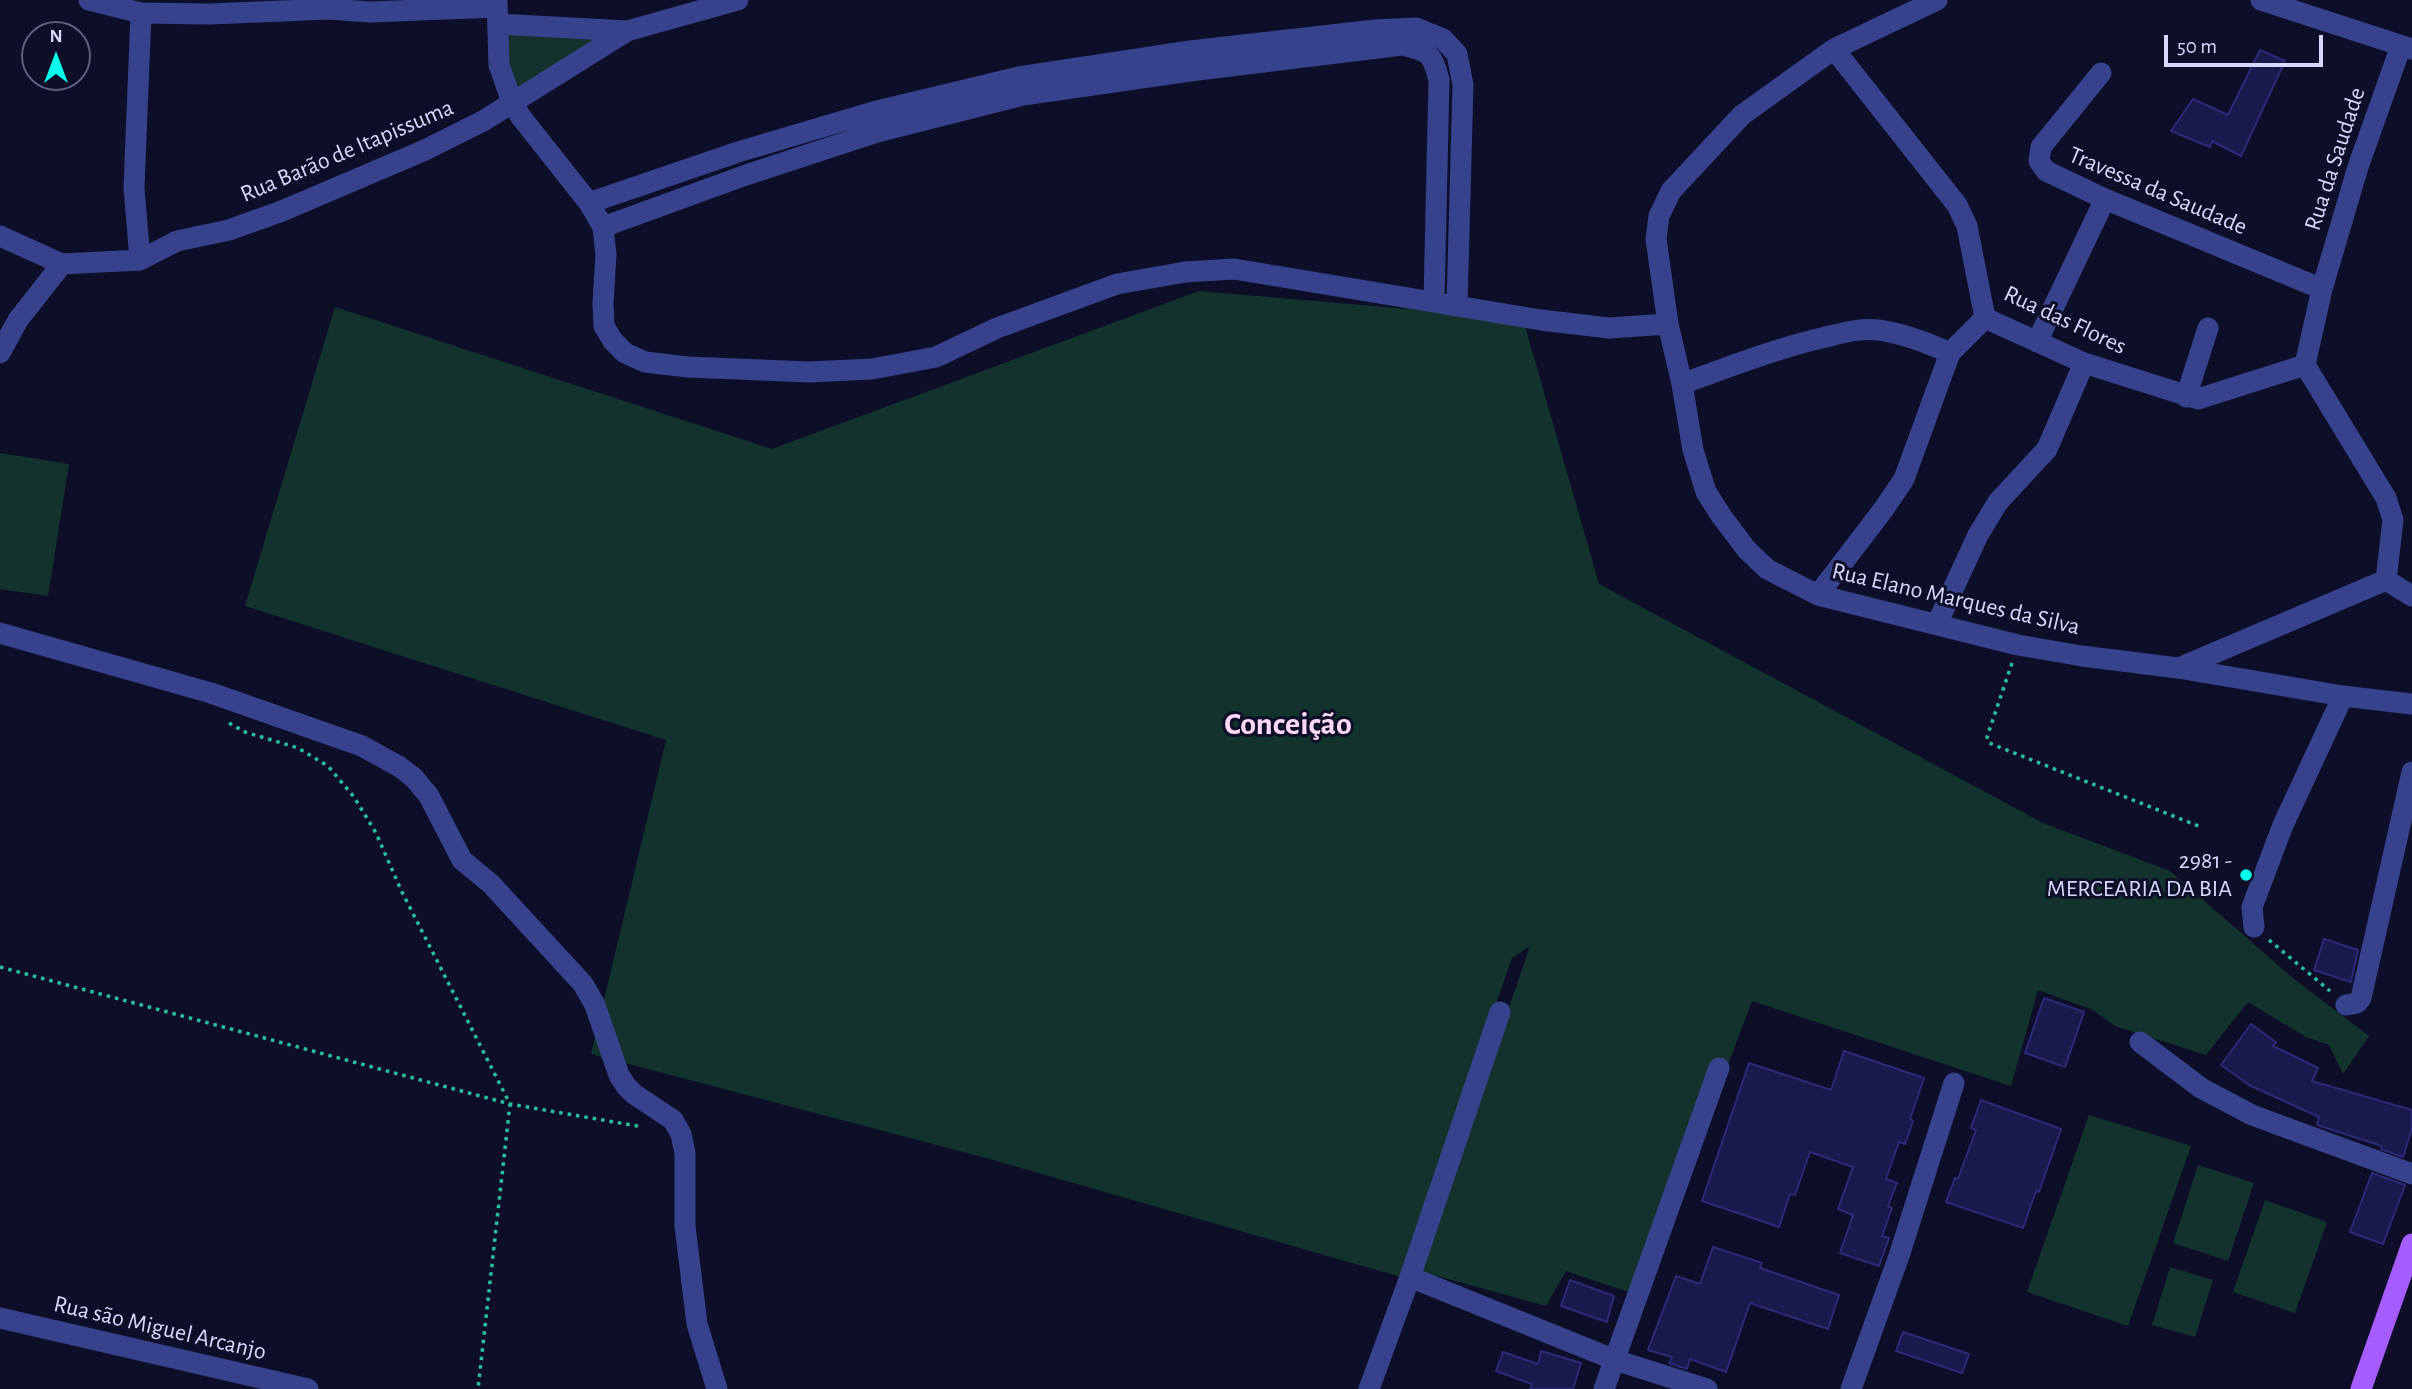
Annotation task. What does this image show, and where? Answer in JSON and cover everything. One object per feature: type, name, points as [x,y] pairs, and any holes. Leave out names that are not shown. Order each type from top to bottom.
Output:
[{"type":"main road","points":[[2361,1389],[2412,1244]]},
{"type":"street","points":[[89,0],[141,13],[170,7],[210,14],[370,6],[497,10],[627,31]]},
{"type":"street","name":"Rua Barão de Itapissuma","points":[[62,264],[140,260],[177,241],[229,230],[282,211],[425,150],[483,121],[517,110],[627,31],[738,0]]},
{"type":"street","name":"Rua Elano Marques da Silva","points":[[1937,0],[1833,49],[1742,115],[1671,191],[1659,216],[1656,239],[1668,324],[1693,450],[1711,500],[1747,550],[1767,569],[1818,595],[2018,645],[2343,696],[2412,704]]},
{"type":"street","points":[[2261,0],[2407,47]]},
{"type":"street","points":[[497,10],[499,65],[517,110],[589,203],[603,227],[606,254],[604,326],[613,341],[625,353],[645,362],[688,367],[834,371],[872,369],[936,357],[997,328],[1117,284],[1185,272],[1234,269],[1541,320],[1609,328],[1668,324]]},
{"type":"street","points":[[140,260],[134,188],[141,13]]},
{"type":"street","points":[[589,203],[738,152],[848,119],[1019,77],[1250,44],[1416,28],[1443,39],[1457,54],[1463,85],[1457,306]]},
{"type":"street","points":[[603,227],[746,175],[877,132],[1023,95],[1402,45],[1424,50],[1434,60],[1439,80],[1434,301]]},
{"type":"street","name":"Rua da Saudade","points":[[2322,289],[2358,167],[2407,47]]},
{"type":"street","name":"Rua das Flores","points":[[1833,49],[1957,205],[1967,226],[1985,318],[2084,363],[2198,399],[2305,365]]},
{"type":"street","name":"Travessa da Saudade","points":[[2101,73],[2041,147],[2039,161],[2046,171],[2105,199],[2322,289]]},
{"type":"street","points":[[2037,342],[2105,199]]},
{"type":"street","points":[[0,236],[62,264],[19,320],[0,353]]},
{"type":"street","points":[[2322,289],[2305,365],[2386,498],[2393,520],[2386,580]]},
{"type":"street","points":[[1818,595],[1904,480],[1950,353],[1985,318]]},
{"type":"street","points":[[2186,397],[2208,328]]},
{"type":"street","points":[[1682,384],[1751,359],[1860,329],[1880,330],[1924,342],[1950,353]]},
{"type":"street","points":[[1937,624],[1978,535],[1998,502],[2047,449],[2084,363]]},
{"type":"street","points":[[2386,580],[2412,596]]},
{"type":"street","points":[[2178,668],[2386,580]]},
{"type":"street","points":[[0,632],[211,693],[362,746],[414,778],[429,796],[462,860],[491,884],[583,984],[595,1005],[619,1075],[626,1086],[673,1120],[681,1134],[685,1153],[685,1226],[696,1324],[717,1389]]},
{"type":"street","points":[[2254,927],[2252,907],[2283,825],[2343,696]]},
{"type":"street","points":[[2346,1005],[2357,1003],[2361,998],[2412,772]]},
{"type":"street","points":[[1369,1389],[1500,1012]]},
{"type":"street","points":[[2140,1042],[2201,1088],[2252,1115],[2412,1174]]},
{"type":"street","points":[[1604,1389],[1718,1068]]},
{"type":"street","points":[[1851,1389],[1899,1256],[1954,1083]]},
{"type":"street","points":[[1410,1277],[1615,1360],[1707,1389]]},
{"type":"street","name":"Rua são Miguel Arcanjo","points":[[0,1318],[308,1389]]},
{"type":"path","points":[[2018,645],[1987,737],[1989,743],[2201,827]]},
{"type":"path","points":[[211,693],[220,718],[245,732],[298,748],[328,766],[354,797],[376,834],[401,890],[510,1104],[478,1389]]},
{"type":"path","points":[[2254,927],[2346,1005]]},
{"type":"path","points":[[0,968],[510,1104],[681,1134]]},
{"type":"green space","points":[[502,28],[607,34],[518,93],[504,66]]},
{"type":"green space","points":[[1199,291],[1523,319],[1599,584],[2043,823],[2170,871],[2294,979],[2369,1036],[2343,1074],[2329,1045],[2306,1037],[2248,1002],[2206,1055],[2115,1026],[2093,1010],[2038,990],[2011,1086],[1752,1001],[1641,1296],[1566,1271],[1546,1306],[1419,1271],[1530,946],[1512,958],[1401,1277],[990,1159],[591,1054],[666,740],[245,606],[335,307],[772,449]]},
{"type":"green space","points":[[0,453],[69,464],[48,596],[0,589]]},
{"type":"green space","points":[[2089,1115],[2191,1146],[2128,1326],[2027,1292]]},
{"type":"green space","points":[[2198,1165],[2254,1183],[2228,1261],[2173,1243]]},
{"type":"green space","points":[[2265,1200],[2327,1222],[2295,1313],[2233,1292]]},
{"type":"green space","points":[[2170,1267],[2213,1280],[2195,1337],[2152,1325]]},
{"type":"building","points":[[2260,50],[2285,61],[2241,156],[2212,141],[2210,147],[2171,131],[2193,99],[2228,115]]},
{"type":"building","points":[[2324,939],[2358,950],[2351,982],[2314,970]]},
{"type":"building","points":[[2044,998],[2084,1012],[2065,1067],[2025,1053]]},
{"type":"building","points":[[2251,1024],[2276,1042],[2273,1046],[2318,1068],[2312,1081],[2412,1110],[2412,1128],[2403,1157],[2381,1149],[2382,1146],[2317,1125],[2319,1117],[2249,1085],[2221,1065]]},
{"type":"building","points":[[1844,1051],[1924,1078],[1910,1119],[1913,1121],[1905,1144],[1899,1142],[1886,1179],[1897,1183],[1888,1206],[1892,1208],[1882,1236],[1889,1238],[1879,1266],[1840,1253],[1853,1215],[1838,1209],[1853,1167],[1810,1152],[1795,1195],[1790,1194],[1779,1227],[1702,1201],[1749,1063],[1831,1090]]},
{"type":"building","points":[[1981,1100],[2061,1129],[2023,1228],[1946,1202],[1955,1178],[1958,1179],[1976,1130],[1971,1128]]},
{"type":"building","points":[[2372,1173],[2405,1185],[2383,1244],[2350,1232]]},
{"type":"building","points":[[1713,1247],[1762,1263],[1760,1268],[1839,1295],[1828,1329],[1750,1303],[1726,1372],[1690,1359],[1687,1369],[1669,1363],[1672,1357],[1648,1350],[1676,1276],[1700,1284]]},
{"type":"building","points":[[1570,1280],[1614,1296],[1607,1322],[1561,1306]]},
{"type":"building","points":[[1903,1332],[1969,1354],[1962,1373],[1896,1351]]},
{"type":"building","points":[[1541,1351],[1581,1363],[1573,1389],[1530,1389],[1532,1384],[1496,1371],[1503,1352],[1538,1364]]},
{"type":"place","name":"2981 - MERCEARIA DA BIA","points":[[2246,875]]},
{"type":"district","name":"Conceição","points":[[1288,724]]}]
